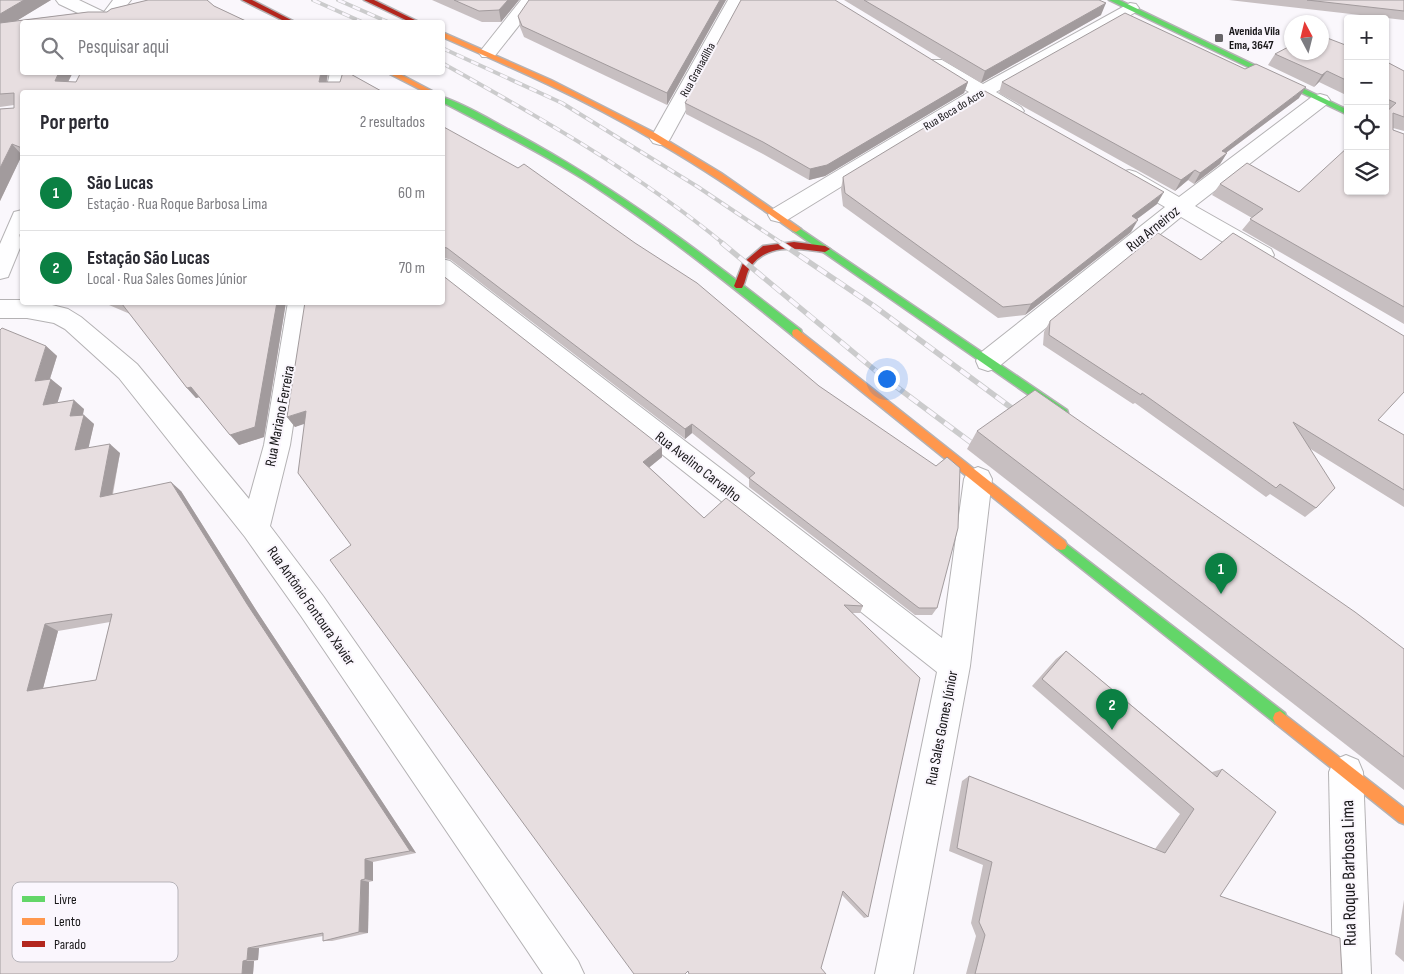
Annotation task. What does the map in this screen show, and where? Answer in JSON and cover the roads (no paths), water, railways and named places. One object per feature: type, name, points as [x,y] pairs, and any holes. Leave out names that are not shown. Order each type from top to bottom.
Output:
[{"type":"main road","points":[[246,0],[287,20]]},
{"type":"main road","points":[[368,0],[411,20]]},
{"type":"main road","points":[[1122,3],[1344,112]]},
{"type":"main road","points":[[445,35],[488,53],[660,139],[779,215],[1069,417]]},
{"type":"main road","points":[[396,75],[426,90]]},
{"type":"main road","points":[[445,100],[508,132],[604,189],[739,286],[1404,818]]},
{"type":"main road","points":[[739,286],[746,265],[766,248],[794,245],[829,250]]},
{"type":"street","points":[[65,0],[104,20]]},
{"type":"street","points":[[107,20],[122,0]]},
{"type":"street","points":[[488,53],[530,0]]},
{"type":"street","name":"Rua Granadilha","points":[[660,139],[737,0]]},
{"type":"street","name":"Rua Boca do Acre","points":[[779,215],[982,93],[1122,3]]},
{"type":"street","points":[[915,52],[1034,122]]},
{"type":"street","points":[[335,90],[338,75]]},
{"type":"street","name":"Rua Arneiroz","points":[[988,361],[1181,206],[1320,100]]},
{"type":"street","points":[[1112,167],[1284,267]]},
{"type":"street","points":[[0,271],[20,222]]},
{"type":"street","name":"Rua Avelino Carvalho","points":[[445,269],[954,666]]},
{"type":"street","name":"Rua Mariano Ferreira","points":[[255,528],[277,445],[300,305]]},
{"type":"street","name":"Rua Antônio Fontoura Xavier","points":[[0,309],[27,309],[60,315],[73,323],[128,371],[255,528],[312,606],[564,974]]},
{"type":"street","name":"Rua Sales Gomes Júnior","points":[[894,974],[954,666],[978,479]]},
{"type":"street","name":"Rua Roque Barbosa Lima","points":[[1346,772],[1352,974]]},
{"type":"railway","points":[[313,0],[358,20]]},
{"type":"railway","points":[[338,0],[383,20]]},
{"type":"railway","points":[[445,49],[562,103],[698,187],[783,244]]},
{"type":"railway","points":[[445,65],[551,125],[623,170],[657,193],[724,244]]},
{"type":"railway","points":[[722,243],[882,376],[981,450]]},
{"type":"railway","points":[[781,243],[874,306],[1021,415]]},
{"type":"place","name":"Avenida Vila Ema, 3647","points":[[1219,38]]},
{"type":"place","name":"São Lucas","points":[[1221,594]]},
{"type":"place","name":"Estação São Lucas","points":[[1112,730]]}]
